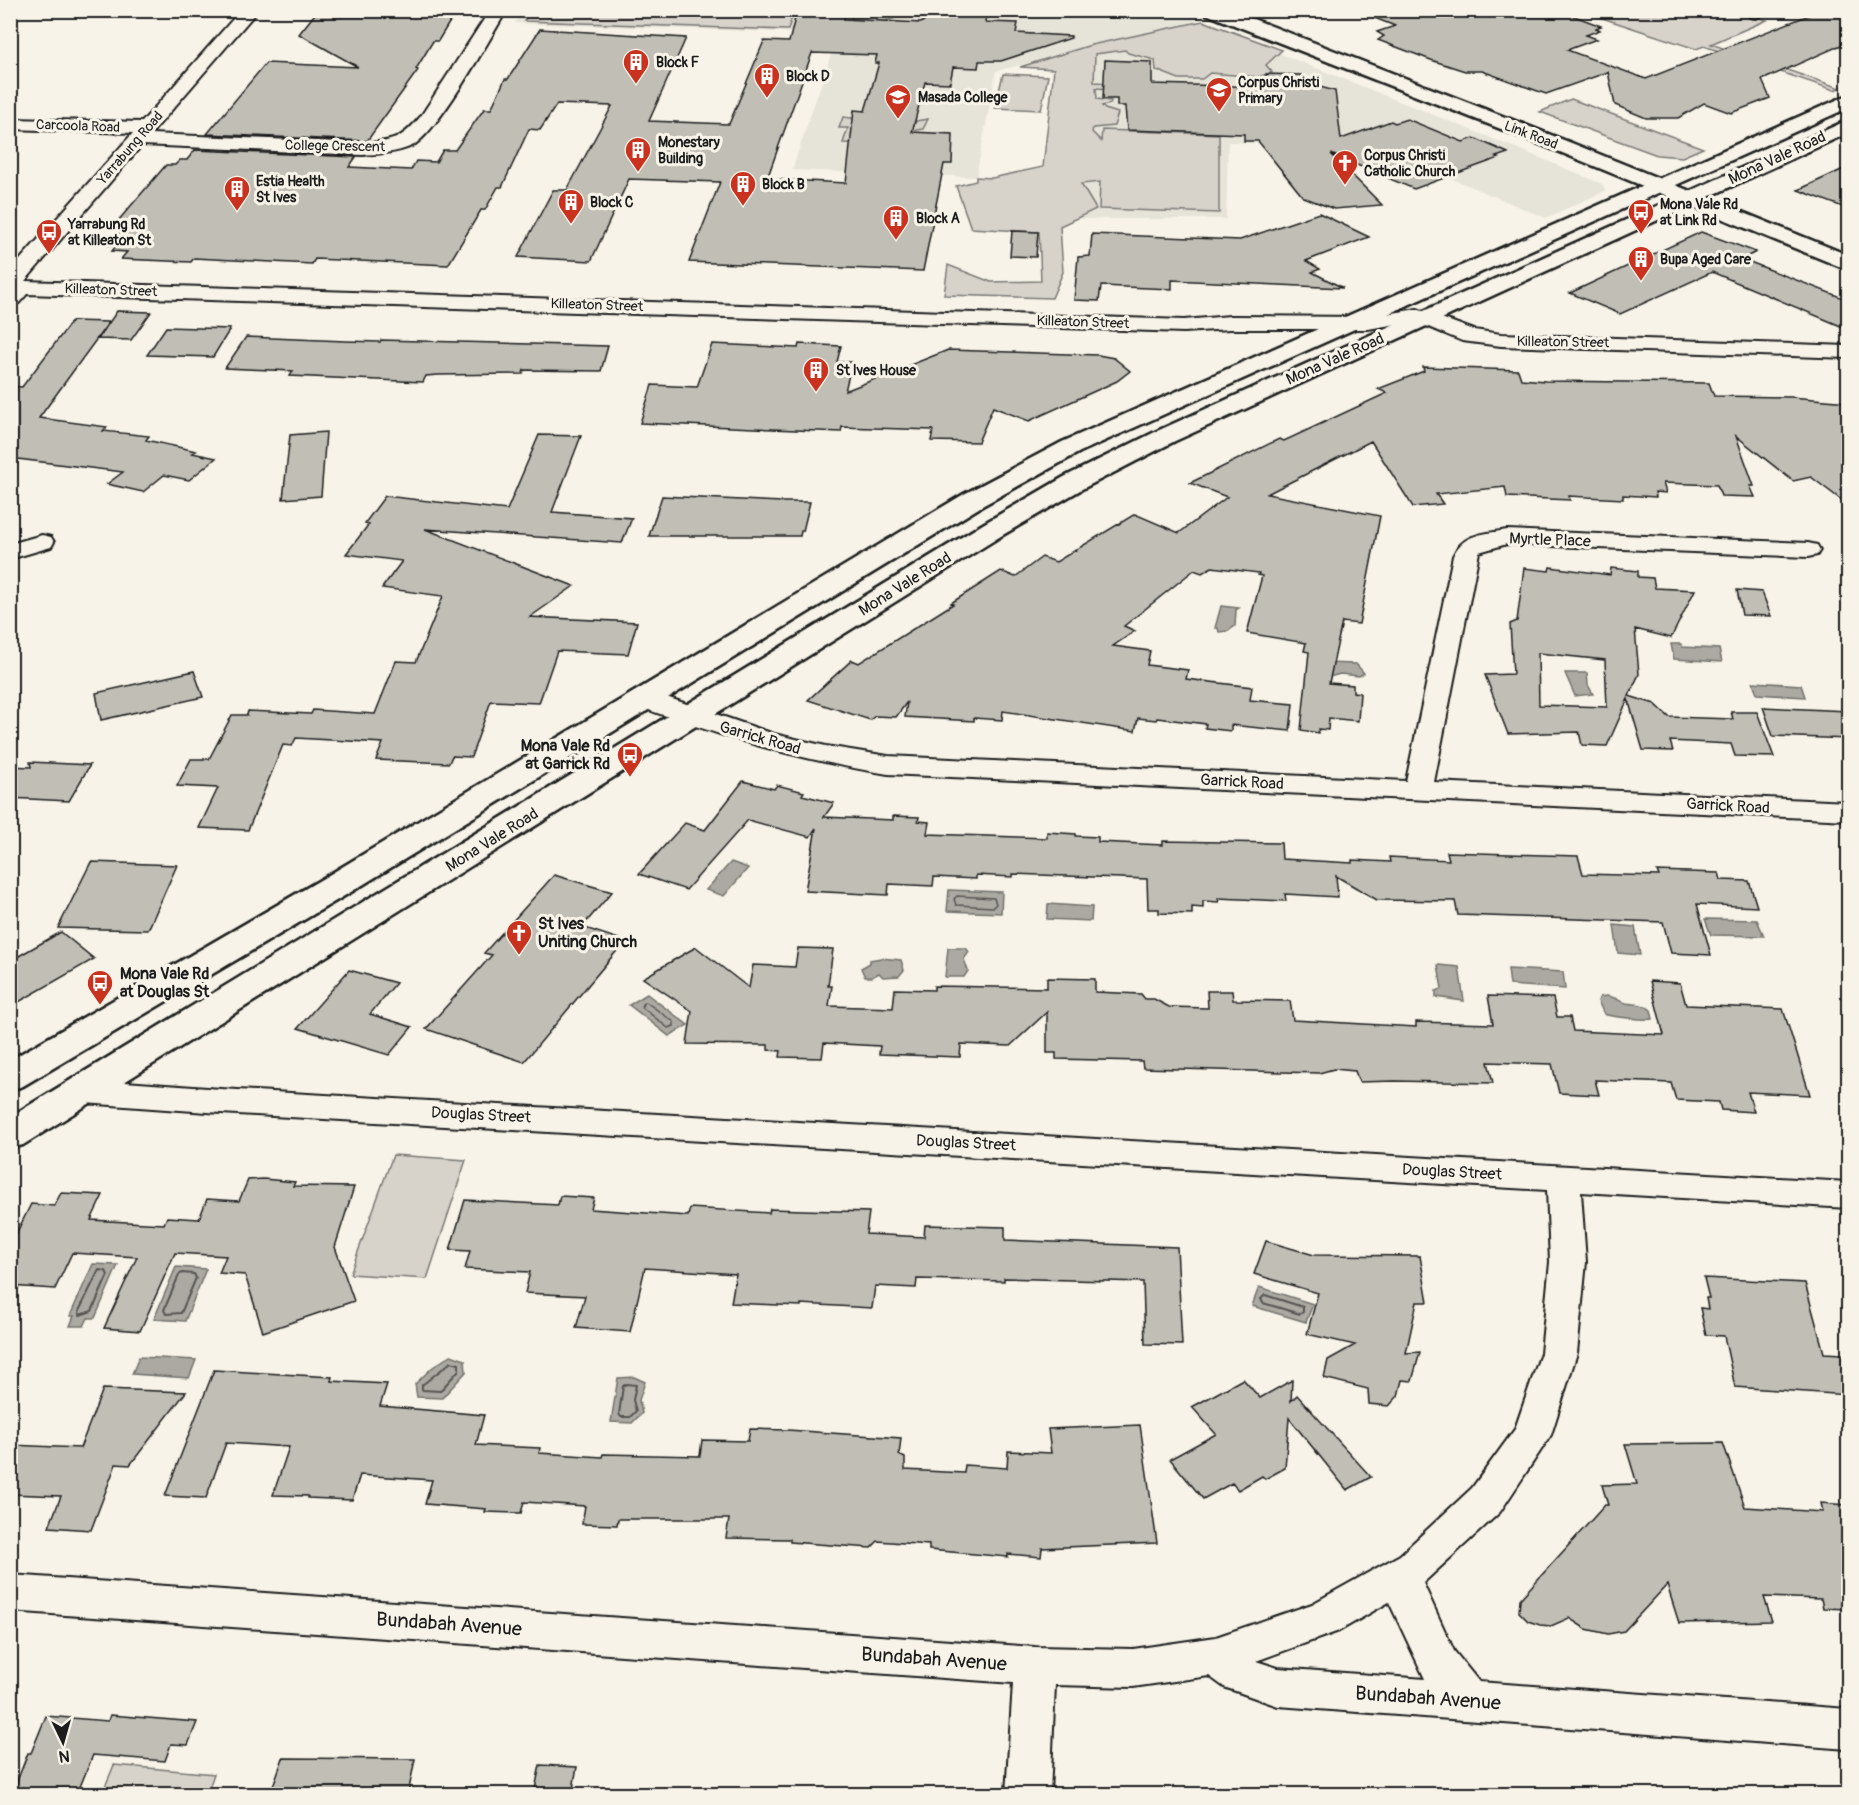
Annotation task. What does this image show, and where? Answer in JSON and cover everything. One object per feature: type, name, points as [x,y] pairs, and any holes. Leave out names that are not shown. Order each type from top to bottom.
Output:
[{"type":"main road","name":"Link Road","points":[[1212,10],[1668,181]]},
{"type":"main road","name":"Link Road","points":[[1237,10],[1668,181],[1848,263]]},
{"type":"main road","name":"Mona Vale Road","points":[[10,1077],[339,884],[993,489],[1071,447],[1848,101]]},
{"type":"main road","name":"Mona Vale Road","points":[[10,1135],[992,530],[1074,483],[1166,436],[1848,126]]},
{"type":"main road","name":"Link Road","points":[[1699,194],[1848,242]]},
{"type":"street","name":"Yarrabung Road","points":[[12,292],[14,280],[250,10]]},
{"type":"street","name":"College Crescent","points":[[142,134],[362,149],[391,147],[410,140],[427,120],[499,10]]},
{"type":"street","name":"Carcoola Road","points":[[10,124],[142,134]]},
{"type":"street","name":"Killeaton Street","points":[[12,292],[1184,326],[1216,322],[1382,323],[1410,314],[1470,336],[1501,340],[1846,351]]},
{"type":"street","name":"Killeaton Street","points":[[1184,326],[1212,335],[1261,338],[1298,346]]},
{"type":"street","name":"Myrtle Place","points":[[1418,790],[1465,556],[1469,547],[1484,541],[1507,537],[1808,550]]},
{"type":"street","points":[[10,552],[42,542]]},
{"type":"street","name":"Garrick Road","points":[[646,698],[691,717],[780,745],[833,758],[888,765],[1848,812]]},
{"type":"street","name":"Douglas Street","points":[[84,1091],[221,1101],[1848,1195]]},
{"type":"street","points":[[1216,1656],[1325,1618],[1414,1568],[1486,1500],[1532,1435],[1559,1353],[1568,1262],[1563,1178]]},
{"type":"street","points":[[1400,1576],[1413,1611],[1439,1664],[1468,1701]]},
{"type":"street","name":"Bundabah Avenue","points":[[10,1593],[1035,1666],[1133,1668],[1216,1656],[1239,1674],[1278,1688],[1848,1729]]},
{"type":"street","points":[[1028,1794],[1035,1666]]},
{"type":"shaded area","points":[[523,10],[1174,11],[1521,150],[1600,183],[1604,186],[1605,191],[1546,218],[1366,143],[1366,146],[1228,142],[1226,219],[1064,219],[1083,50],[996,71],[976,177],[792,170],[838,34],[515,23]]},
{"type":"shaded area","points":[[531,10],[794,11],[788,30],[524,21]]},
{"type":"shaded area","points":[[903,10],[894,19],[881,21],[853,19],[846,11]]},
{"type":"shaded area","points":[[1581,11],[1737,11],[1767,20],[1711,44],[1840,88],[1834,90],[1704,46],[1696,49]]},
{"type":"shaded area","points":[[1203,21],[1282,50],[1266,65],[1272,72],[1259,77],[1210,73],[1202,79],[1179,79],[1156,70],[1155,60],[1128,53],[1125,50],[1095,54],[1094,82],[1110,83],[1109,89],[1096,88],[1097,99],[1111,101],[1110,104],[1102,106],[1118,113],[1114,126],[1093,128],[1092,132],[1101,141],[1102,130],[1219,134],[1219,213],[1099,209],[1100,182],[1081,184],[1096,209],[1060,226],[1063,272],[1052,298],[944,295],[948,265],[991,282],[1041,281],[1039,232],[971,228],[956,186],[976,181],[976,177],[992,178],[1043,167],[1054,69],[1020,67],[1091,45]]},
{"type":"shaded area","points":[[1003,74],[1048,76],[1041,110],[995,108]]},
{"type":"shaded area","points":[[1571,99],[1703,148],[1682,157],[1657,155],[1540,112]]},
{"type":"shaded area","points":[[843,117],[914,126],[916,121],[928,119],[923,129],[904,132],[898,145],[843,143],[848,128],[839,128]]},
{"type":"shaded area","points":[[393,1155],[466,1160],[427,1279],[350,1274]]},
{"type":"shaded area","points":[[114,1765],[214,1774],[207,1794],[102,1794]]},
{"type":"water","points":[[1221,606],[1239,608],[1236,610],[1235,626],[1228,631],[1219,632],[1218,628],[1215,628]]},
{"type":"water","points":[[1671,644],[1681,644],[1682,647],[1719,649],[1722,662],[1674,659]]},
{"type":"water","points":[[1324,663],[1356,664],[1364,673],[1359,676],[1340,674],[1329,677]]},
{"type":"water","points":[[1565,673],[1587,673],[1588,685],[1593,694],[1575,696]]},
{"type":"water","points":[[1753,682],[1801,685],[1805,697],[1757,694]]},
{"type":"water","points":[[731,862],[748,868],[724,896],[706,890]]},
{"type":"water","points":[[949,890],[1002,892],[1001,913],[947,911]]},
{"type":"water","points":[[1048,904],[1092,907],[1091,921],[1047,919]]},
{"type":"water","points":[[1705,919],[1757,920],[1764,936],[1711,935]]},
{"type":"water","points":[[1614,925],[1635,927],[1640,955],[1618,953]]},
{"type":"water","points":[[948,948],[966,948],[969,952],[964,959],[968,971],[964,977],[945,977]]},
{"type":"water","points":[[881,958],[901,960],[904,970],[899,976],[883,977],[879,973],[872,977],[865,977],[861,968],[870,963],[870,960]]},
{"type":"water","points":[[1438,965],[1459,967],[1464,1001],[1436,997],[1436,991],[1442,989]]},
{"type":"water","points":[[1508,969],[1563,972],[1565,989],[1510,985]]},
{"type":"water","points":[[647,994],[688,1025],[669,1036],[629,1005]]},
{"type":"water","points":[[1606,996],[1626,1003],[1645,1006],[1651,1010],[1653,1019],[1604,1014],[1598,1001],[1600,997]]},
{"type":"water","points":[[93,1264],[118,1265],[95,1318],[88,1318],[84,1326],[70,1326],[74,1316],[70,1316]]},
{"type":"water","points":[[176,1267],[206,1269],[185,1321],[154,1319]]},
{"type":"water","points":[[1259,1287],[1313,1304],[1306,1322],[1252,1306]]},
{"type":"water","points":[[451,1355],[465,1360],[466,1372],[442,1398],[417,1397],[415,1384],[433,1367]]},
{"type":"water","points":[[139,1357],[196,1360],[189,1378],[132,1374]]},
{"type":"water","points":[[634,1377],[645,1382],[639,1400],[642,1413],[632,1423],[611,1422],[618,1378]]},
{"type":"building","points":[[318,10],[457,10],[438,41],[433,41],[416,69],[418,70],[367,141],[207,134],[266,63],[358,67],[299,34]]},
{"type":"building","points":[[797,10],[846,10],[844,19],[921,23],[938,10],[987,10],[985,22],[1018,23],[1016,33],[1071,36],[1071,38],[1001,61],[979,61],[978,68],[953,67],[950,83],[925,82],[912,132],[953,134],[952,164],[944,164],[923,271],[689,262],[720,182],[629,179],[591,261],[518,257],[553,190],[567,190],[612,106],[557,104],[540,130],[529,129],[502,187],[498,187],[485,210],[481,210],[448,265],[315,259],[312,264],[194,258],[191,262],[121,259],[127,252],[112,251],[117,245],[109,245],[128,222],[117,222],[166,165],[175,165],[180,160],[187,160],[195,150],[356,157],[349,167],[411,170],[416,161],[436,162],[443,150],[455,150],[484,109],[491,109],[505,79],[508,79],[540,29],[686,38],[649,121],[729,124],[764,41],[789,42]],"holes":[[[812,53],[877,55],[875,63],[879,63],[865,111],[854,110],[846,183],[767,179]]]},
{"type":"building","points":[[1362,10],[1558,10],[1601,26],[1596,28],[1600,30],[1586,35],[1597,39],[1567,50],[1646,79],[1822,10],[1848,10],[1848,42],[1762,80],[1770,98],[1731,113],[1704,103],[1678,118],[1646,118],[1615,105],[1608,72],[1546,94],[1482,71],[1465,71],[1378,40],[1384,36],[1377,32],[1395,26],[1362,13]]},
{"type":"building","points":[[1105,60],[1152,62],[1152,84],[1267,87],[1266,74],[1301,75],[1301,81],[1320,82],[1320,87],[1335,91],[1341,139],[1391,121],[1395,123],[1407,119],[1463,142],[1474,138],[1508,153],[1414,189],[1331,154],[1382,205],[1334,209],[1303,197],[1258,141],[1244,141],[1244,134],[1127,130],[1125,106],[1117,106],[1117,99],[1103,99]]},
{"type":"building","points":[[1848,167],[1848,209],[1798,190]]},
{"type":"building","points":[[1319,213],[1369,237],[1306,261],[1320,269],[1312,272],[1343,288],[1172,280],[1172,289],[1101,286],[1099,301],[1074,300],[1078,257],[1090,256],[1092,234],[1240,240]]},
{"type":"building","points":[[1012,231],[1038,232],[1036,257],[1010,256]]},
{"type":"building","name":"Bupa Aged Care","points":[[1701,232],[1756,252],[1742,259],[1848,300],[1848,329],[1712,272],[1620,314],[1570,293]]},
{"type":"building","points":[[117,311],[151,312],[131,340],[98,339]]},
{"type":"building","points":[[72,321],[109,322],[39,418],[107,427],[103,431],[149,436],[146,440],[216,458],[189,480],[164,475],[143,492],[107,484],[123,472],[10,458],[10,386],[22,387]]},
{"type":"building","points":[[166,327],[230,329],[213,357],[147,355]]},
{"type":"building","points":[[246,337],[608,346],[601,371],[524,370],[523,374],[437,375],[426,376],[423,382],[290,376],[293,371],[225,368]]},
{"type":"building","name":"St Ives House","points":[[712,344],[798,348],[799,344],[841,346],[837,362],[852,362],[845,391],[948,350],[1098,355],[1114,358],[1130,371],[1117,381],[1029,421],[993,407],[978,442],[931,441],[933,430],[842,427],[841,432],[640,423],[652,385],[697,387]]},
{"type":"building","points":[[1423,367],[1518,370],[1521,379],[1545,381],[1709,383],[1714,396],[1791,397],[1848,402],[1848,505],[1811,477],[1793,481],[1736,436],[1754,486],[1750,486],[1755,497],[1721,496],[1717,485],[1663,483],[1666,493],[1655,492],[1656,497],[1623,495],[1623,499],[1569,496],[1570,500],[1507,497],[1505,487],[1436,494],[1443,504],[1413,507],[1371,441],[1267,494],[1380,516],[1359,624],[1342,622],[1329,683],[1353,685],[1353,692],[1360,693],[1358,721],[1329,718],[1328,730],[1319,729],[1318,733],[1301,730],[1309,652],[1304,651],[1306,643],[1247,633],[1262,576],[1258,575],[1259,573],[1212,567],[1202,573],[1194,570],[1124,626],[1135,631],[1113,646],[1150,651],[1147,665],[1188,670],[1186,679],[1252,687],[1250,700],[1293,704],[1290,731],[1231,725],[1231,731],[1205,728],[1206,724],[1138,718],[1135,731],[1003,711],[1002,720],[974,718],[974,721],[905,717],[907,702],[896,717],[875,716],[870,720],[808,700],[852,660],[859,663],[1001,571],[1015,577],[1042,557],[1056,562],[1135,514],[1179,533],[1227,497],[1190,483],[1279,439],[1284,441],[1387,393],[1378,389],[1424,371]]},
{"type":"building","points":[[326,432],[321,496],[283,499],[290,435]]},
{"type":"building","points":[[539,435],[581,436],[552,512],[632,518],[622,543],[425,529],[574,586],[530,617],[637,622],[628,654],[557,651],[539,703],[491,701],[471,757],[452,756],[449,763],[376,760],[383,743],[296,738],[292,746],[283,745],[248,830],[199,828],[218,788],[177,786],[191,759],[209,759],[232,715],[247,715],[248,711],[311,714],[313,710],[375,714],[396,661],[416,662],[443,596],[382,588],[402,561],[346,554],[369,524],[365,523],[385,496],[507,510]]},
{"type":"building","points":[[662,496],[810,502],[800,536],[649,536]]},
{"type":"building","points":[[1550,567],[1610,575],[1611,568],[1638,571],[1638,577],[1653,578],[1655,588],[1695,590],[1671,638],[1635,629],[1639,674],[1629,696],[1655,704],[1669,717],[1733,719],[1731,712],[1757,712],[1774,757],[1735,756],[1731,744],[1670,741],[1673,751],[1643,750],[1628,699],[1607,746],[1582,745],[1579,732],[1508,734],[1485,675],[1513,674],[1510,624],[1517,621],[1524,568],[1549,571]],"holes":[[[1538,653],[1605,660],[1607,707],[1539,705]]]},
{"type":"building","points":[[1737,590],[1762,592],[1771,616],[1742,615]]},
{"type":"building","points":[[194,671],[203,697],[101,720],[96,693]]},
{"type":"building","points":[[1763,707],[1848,711],[1848,739],[1773,736]]},
{"type":"building","points":[[30,762],[90,765],[69,801],[10,798],[10,766],[31,767]]},
{"type":"building","points":[[743,781],[774,789],[777,785],[804,792],[802,795],[834,803],[824,817],[893,820],[893,816],[919,817],[918,821],[929,822],[927,834],[1047,838],[1047,832],[1098,837],[1098,842],[1163,845],[1163,841],[1281,843],[1282,859],[1352,863],[1352,860],[1390,862],[1389,857],[1449,860],[1447,852],[1578,856],[1583,874],[1659,876],[1657,871],[1719,873],[1721,880],[1749,881],[1757,907],[1697,904],[1711,955],[1671,953],[1663,922],[1458,915],[1455,901],[1377,900],[1336,876],[1338,897],[1285,894],[1286,901],[1218,898],[1219,902],[1203,901],[1203,908],[1192,907],[1192,914],[1159,913],[1159,909],[1148,909],[1147,879],[1013,874],[1013,877],[976,875],[976,879],[934,877],[933,886],[889,884],[888,895],[805,891],[816,828],[810,837],[748,820],[686,890],[639,874],[685,823],[705,830]]},
{"type":"building","points":[[91,862],[177,865],[148,930],[58,928]]},
{"type":"building","points":[[554,875],[612,892],[582,927],[625,941],[524,1062],[426,1029],[492,955],[484,953]]},
{"type":"building","points":[[61,932],[94,959],[10,1007],[10,961]]},
{"type":"building","points":[[696,947],[749,988],[753,965],[795,967],[798,948],[833,949],[828,986],[832,986],[829,1006],[893,1008],[895,989],[934,990],[934,986],[1047,988],[1047,978],[1095,979],[1095,992],[1141,994],[1145,999],[1154,999],[1169,1007],[1208,1008],[1207,991],[1232,991],[1233,1000],[1290,1001],[1293,1020],[1416,1027],[1416,1022],[1493,1024],[1488,996],[1553,998],[1557,1017],[1570,1017],[1573,1031],[1664,1035],[1650,981],[1680,983],[1686,1005],[1783,1009],[1810,1095],[1748,1092],[1754,1112],[1721,1110],[1719,1102],[1676,1100],[1671,1083],[1595,1080],[1599,1095],[1559,1093],[1552,1064],[1488,1062],[1493,1083],[1359,1082],[1355,1071],[1334,1069],[1319,1073],[1143,1068],[1142,1061],[1056,1059],[1056,1053],[1047,1053],[1047,1012],[1010,1046],[961,1044],[960,1057],[879,1054],[880,1046],[824,1043],[822,1058],[780,1057],[781,1051],[768,1050],[768,1045],[687,1044],[692,1011],[643,978]]},
{"type":"building","points":[[349,970],[396,983],[370,1014],[412,1027],[389,1055],[298,1028]]},
{"type":"building","points":[[248,1180],[295,1182],[293,1186],[354,1187],[335,1247],[354,1301],[263,1332],[245,1275],[219,1273],[226,1256],[175,1253],[140,1331],[104,1328],[137,1257],[72,1253],[55,1289],[10,1286],[10,1246],[31,1204],[54,1206],[61,1193],[103,1195],[91,1220],[164,1224],[167,1217],[199,1219],[207,1199],[239,1201]]},
{"type":"building","points":[[560,1196],[594,1198],[591,1209],[688,1216],[690,1208],[769,1213],[770,1209],[869,1212],[866,1234],[924,1237],[925,1225],[1005,1227],[1005,1240],[1177,1247],[1182,1345],[1145,1344],[1143,1282],[1004,1278],[1004,1281],[917,1279],[916,1288],[875,1286],[872,1308],[731,1303],[736,1274],[645,1268],[630,1332],[576,1328],[585,1296],[525,1293],[530,1272],[465,1269],[470,1251],[450,1250],[465,1200],[558,1205]]},
{"type":"building","points":[[1266,1241],[1314,1255],[1420,1256],[1428,1302],[1417,1302],[1406,1353],[1420,1352],[1412,1381],[1402,1380],[1398,1396],[1389,1406],[1369,1404],[1368,1389],[1324,1378],[1328,1360],[1355,1345],[1307,1334],[1318,1293],[1254,1274]]},
{"type":"building","points":[[1704,1278],[1805,1283],[1824,1353],[1842,1354],[1848,1379],[1848,1395],[1735,1387],[1724,1336],[1706,1335],[1700,1308],[1708,1309],[1706,1298],[1709,1298]]},
{"type":"building","points":[[214,1370],[332,1377],[331,1381],[387,1384],[380,1406],[484,1415],[476,1445],[540,1448],[539,1453],[602,1457],[603,1454],[700,1456],[702,1440],[748,1441],[750,1429],[788,1430],[901,1438],[899,1455],[905,1458],[905,1470],[964,1473],[965,1465],[1007,1468],[1008,1451],[1051,1453],[1048,1429],[1140,1425],[1157,1543],[1042,1548],[1041,1557],[1008,1554],[1008,1557],[929,1550],[929,1545],[878,1541],[871,1548],[790,1542],[790,1539],[726,1538],[729,1519],[618,1519],[617,1525],[582,1524],[585,1506],[524,1502],[521,1513],[485,1512],[486,1509],[425,1504],[432,1480],[360,1475],[352,1500],[273,1495],[289,1447],[226,1443],[206,1498],[165,1496]]},
{"type":"building","points":[[1243,1379],[1260,1398],[1292,1380],[1291,1401],[1297,1395],[1371,1477],[1347,1490],[1289,1418],[1285,1468],[1265,1479],[1262,1476],[1238,1490],[1232,1483],[1203,1499],[1170,1459],[1216,1434],[1192,1407]]},
{"type":"building","points":[[103,1389],[186,1392],[130,1465],[116,1464],[91,1530],[49,1527],[61,1496],[10,1494],[10,1445],[80,1448]]},
{"type":"building","points":[[1723,1443],[1745,1507],[1823,1512],[1821,1503],[1848,1505],[1848,1609],[1823,1608],[1821,1599],[1764,1597],[1772,1621],[1679,1623],[1667,1585],[1624,1631],[1608,1634],[1586,1629],[1569,1618],[1551,1626],[1540,1625],[1528,1621],[1519,1612],[1520,1599],[1605,1505],[1608,1505],[1602,1485],[1637,1484],[1625,1444]]},
{"type":"building","points":[[110,1715],[197,1722],[188,1745],[171,1744],[165,1761],[93,1755],[77,1794],[12,1794],[46,1716],[108,1721]]},
{"type":"building","points":[[283,1758],[415,1759],[408,1794],[270,1794]]},
{"type":"building","points":[[540,1765],[577,1767],[572,1794],[534,1794]]},
{"type":"place","name":"Block F","points":[[636,85]]},
{"type":"place","name":"Block D","points":[[767,99]]},
{"type":"place","name":"Corpus Christi Primary","points":[[1219,113]]},
{"type":"place","name":"Masada College","points":[[898,120]]},
{"type":"place","name":"Monestary Building","points":[[638,173]]},
{"type":"place","name":"Corpus Christi Catholic Church","points":[[1345,186]]},
{"type":"place","name":"Block B","points":[[743,207]]},
{"type":"place","name":"Estia Health St Ives","points":[[237,212]]},
{"type":"place","name":"Block C","points":[[571,225]]},
{"type":"place","name":"Mona Vale Rd at Link Rd","points":[[1641,235]]},
{"type":"place","name":"Block A","points":[[896,241]]},
{"type":"place","name":"Yarrabung Rd at Killeaton St","points":[[49,255]]},
{"type":"place","name":"Bupa Aged Care","points":[[1641,282]]},
{"type":"place","name":"St Ives House","points":[[816,393]]},
{"type":"place","name":"Mona Vale Rd at Garrick Rd","points":[[630,778]]},
{"type":"place","name":"St Ives Uniting Church","points":[[519,956]]},
{"type":"place","name":"Mona Vale Rd at Douglas St","points":[[100,1006]]}]
